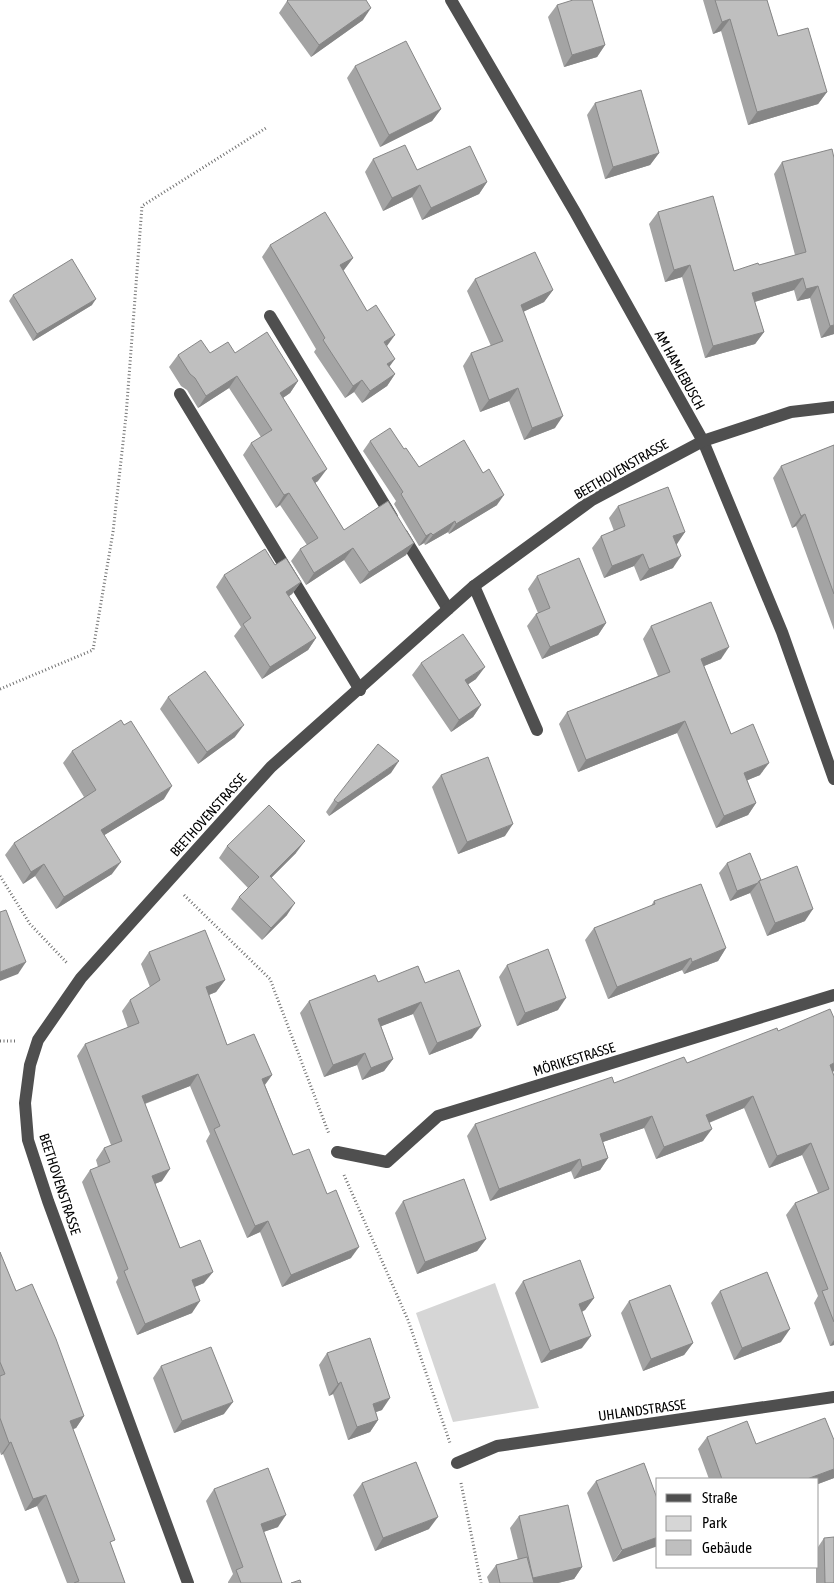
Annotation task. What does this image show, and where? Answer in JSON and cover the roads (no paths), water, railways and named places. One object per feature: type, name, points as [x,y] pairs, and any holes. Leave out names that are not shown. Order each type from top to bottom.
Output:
[{"type":"street","name":"AM HAMJEBUSCH","points":[[451,0],[575,212],[703,441],[782,632],[834,779]]},
{"type":"street","points":[[270,316],[448,609]]},
{"type":"street","points":[[180,394],[360,690]]},
{"type":"street","name":"BEETHOVENSTRASSE","points":[[188,1583],[51,1210],[28,1140],[25,1102],[30,1065],[38,1040],[81,978],[272,768],[474,586],[592,500],[703,441],[791,412],[834,407]]},
{"type":"street","points":[[474,586],[538,730]]},
{"type":"street","name":"MÖRIKESTRASSE","points":[[337,1152],[387,1162],[438,1116],[834,995]]},
{"type":"street","name":"UHLANDSTRASSE","points":[[457,1463],[497,1446],[834,1397]]}]
